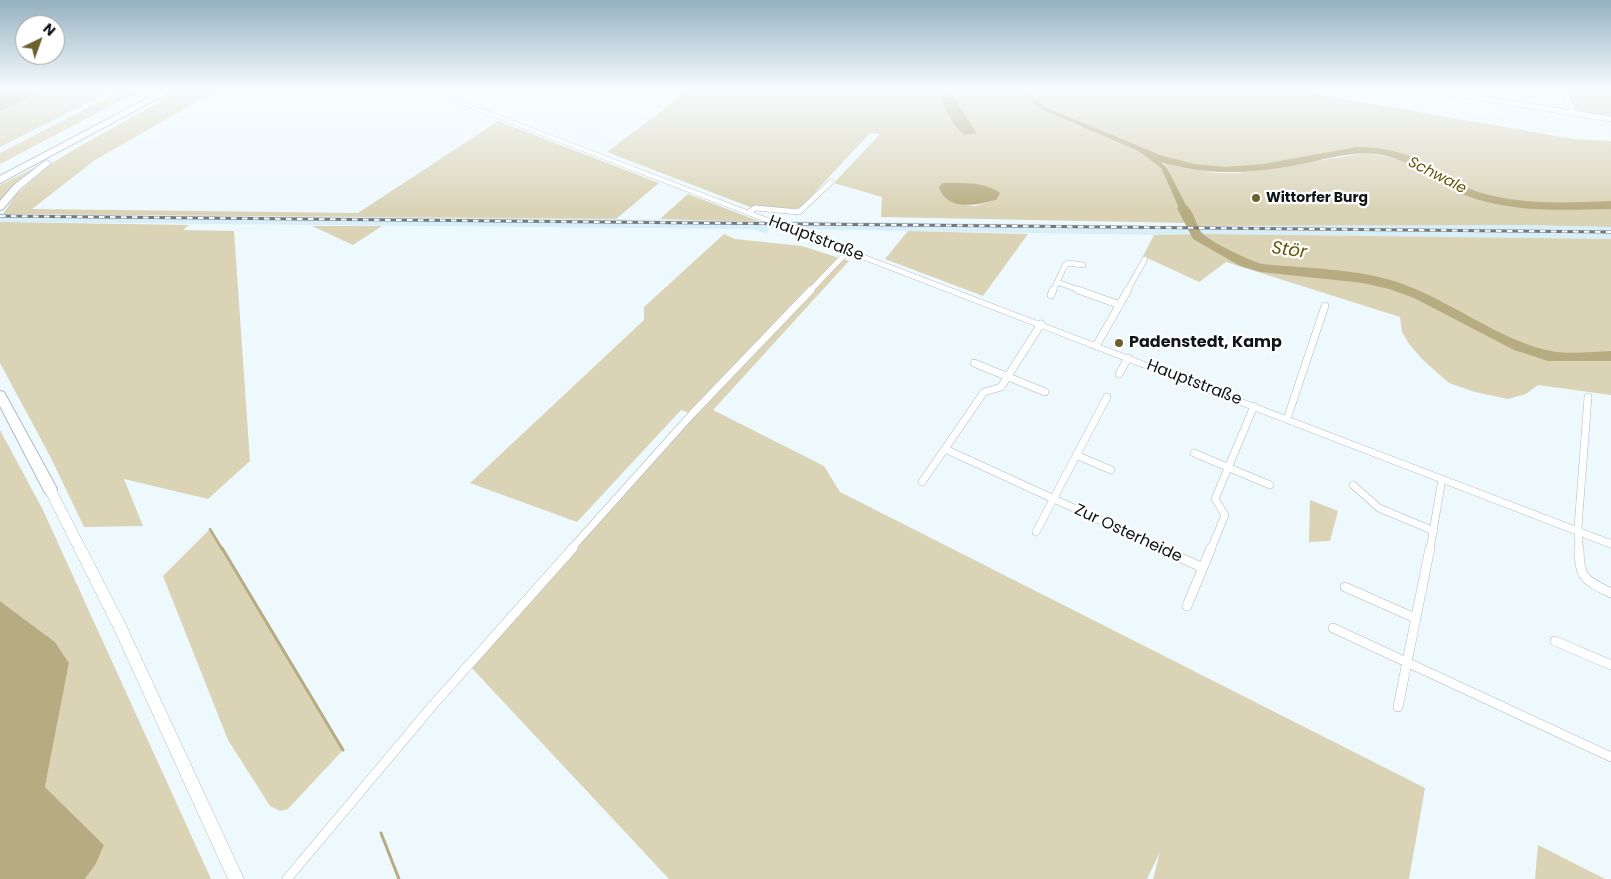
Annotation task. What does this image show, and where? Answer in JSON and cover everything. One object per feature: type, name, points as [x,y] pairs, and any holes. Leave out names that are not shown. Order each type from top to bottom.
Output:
[{"type":"highway","points":[[0,171],[80,129]]},
{"type":"highway","points":[[0,180],[97,129]]},
{"type":"highway","points":[[0,207],[30,176],[80,138]]},
{"type":"highway","points":[[0,395],[124,636],[236,879]]},
{"type":"street","name":"Hauptstraße","points":[[530,129],[1611,544]]},
{"type":"street","name":"Hauptstraße","points":[[748,213],[755,208],[799,212],[831,182]]},
{"type":"street","points":[[288,879],[433,705],[692,414],[848,251]]},
{"type":"street","points":[[1096,346],[1145,259]]},
{"type":"street","points":[[1051,295],[1064,267],[1068,264],[1083,265]]},
{"type":"street","points":[[1057,282],[1120,305]]},
{"type":"street","points":[[1287,419],[1325,306]]},
{"type":"street","points":[[922,482],[984,392],[1000,388],[1041,324]]},
{"type":"street","points":[[1119,374],[1128,358]]},
{"type":"street","points":[[974,363],[1045,392]]},
{"type":"street","name":"Zur Osterheide","points":[[1036,532],[1107,397]]},
{"type":"street","points":[[1588,397],[1578,531],[1579,568],[1588,582],[1611,593]]},
{"type":"street","name":"Zur Osterheide","points":[[1187,606],[1225,515],[1215,499],[1254,406]]},
{"type":"street","name":"Zur Osterheide","points":[[945,449],[1203,568]]},
{"type":"street","points":[[1194,453],[1270,485]]},
{"type":"street","points":[[1076,455],[1111,470]]},
{"type":"street","points":[[1398,707],[1434,531],[1442,479]]},
{"type":"street","points":[[1353,485],[1379,508],[1434,531]]},
{"type":"street","points":[[1345,587],[1415,618]]},
{"type":"street","points":[[1332,628],[1611,757]]},
{"type":"street","points":[[1555,641],[1611,665]]},
{"type":"shaded area","points":[[0,129],[36,129],[0,147]]},
{"type":"shaded area","points":[[46,129],[67,129],[0,164],[0,153]]},
{"type":"shaded area","points":[[111,129],[149,129],[95,160],[32,209],[358,213],[486,129],[519,129],[659,183],[616,219],[3,214],[16,195],[51,164]]},
{"type":"shaded area","points":[[638,129],[958,129],[964,135],[976,134],[974,129],[1087,129],[1138,151],[1161,168],[1186,223],[881,217],[882,197],[834,183],[880,134],[870,133],[803,205],[792,210],[750,207],[607,152]],"holes":[[[943,183],[970,183],[996,200],[975,206],[958,204]]]},
{"type":"shaded area","points":[[958,129],[974,129],[976,132],[976,134],[964,135]]},
{"type":"shaded area","points":[[1087,129],[1098,129],[1172,160],[1171,163],[1161,162],[1167,168],[1197,226],[1187,226],[1161,168],[1138,151]]},
{"type":"shaded area","points":[[1097,129],[1516,129],[1573,139],[1611,141],[1611,227],[1528,225],[1197,226],[1162,161],[1215,173],[1239,173],[1361,154],[1376,155],[1404,162],[1470,196],[1472,194],[1404,158],[1374,151],[1357,150],[1235,169],[1230,167],[1195,166],[1150,152]]},
{"type":"shaded area","points":[[42,164],[0,203],[0,185]]},
{"type":"shaded area","points":[[943,183],[987,186],[1000,193],[996,200],[963,205],[949,200],[943,195],[939,187]]},
{"type":"shaded area","points":[[688,194],[761,222],[660,219]]},
{"type":"shaded area","points":[[0,214],[1194,226],[1528,225],[1611,227],[1611,239],[1154,235],[797,229],[769,229],[767,234],[752,229],[0,222]]},
{"type":"shaded area","points":[[0,222],[189,225],[183,230],[234,231],[250,461],[208,499],[124,479],[143,526],[84,527],[51,458],[0,363]]},
{"type":"shaded area","points":[[312,226],[382,226],[353,245]]},
{"type":"shaded area","points":[[908,231],[1028,234],[983,296],[885,259]]},
{"type":"shaded area","points":[[724,234],[735,239],[802,246],[849,261],[713,410],[824,466],[840,492],[1425,788],[1409,879],[1153,879],[1160,852],[1147,879],[669,879],[469,665],[692,414],[681,410],[577,522],[470,483],[644,320],[644,307]]},
{"type":"shaded area","points":[[1154,235],[1611,239],[1611,395],[1538,385],[1526,394],[1508,399],[1475,392],[1449,383],[1424,361],[1409,344],[1402,332],[1400,317],[1226,262],[1199,282],[1143,256]]},
{"type":"shaded area","points":[[0,430],[43,510],[211,879],[85,879],[96,864],[104,845],[45,787],[69,663],[55,642],[0,601]]},
{"type":"shaded area","points":[[1310,500],[1338,511],[1330,541],[1309,542]]},
{"type":"shaded area","points":[[210,529],[343,750],[288,809],[280,811],[270,806],[228,740],[163,576]]},
{"type":"shaded area","points":[[0,601],[55,642],[69,663],[45,787],[104,845],[96,864],[85,879],[0,879]]},
{"type":"shaded area","points":[[1538,845],[1605,879],[1535,879]]},
{"type":"waterway","name":"Schwale","points":[[1152,156],[1194,167],[1226,170],[1263,167],[1357,150],[1374,151],[1407,159],[1460,189],[1490,198],[1541,205],[1611,205]]},
{"type":"waterway","name":"Stör","points":[[1183,208],[1197,236],[1244,263],[1261,268],[1363,279],[1392,285],[1419,295],[1519,347],[1548,356],[1611,356]]},
{"type":"waterway","points":[[210,529],[222,549]]},
{"type":"waterway","points":[[222,548],[343,750]]},
{"type":"waterway","points":[[381,833],[399,879]]},
{"type":"railway","points":[[0,216],[1611,232]]},
{"type":"place","name":"Wittorfer Burg","points":[[1256,198]]},
{"type":"place","name":"Padenstedt, Kamp","points":[[1119,343]]}]
